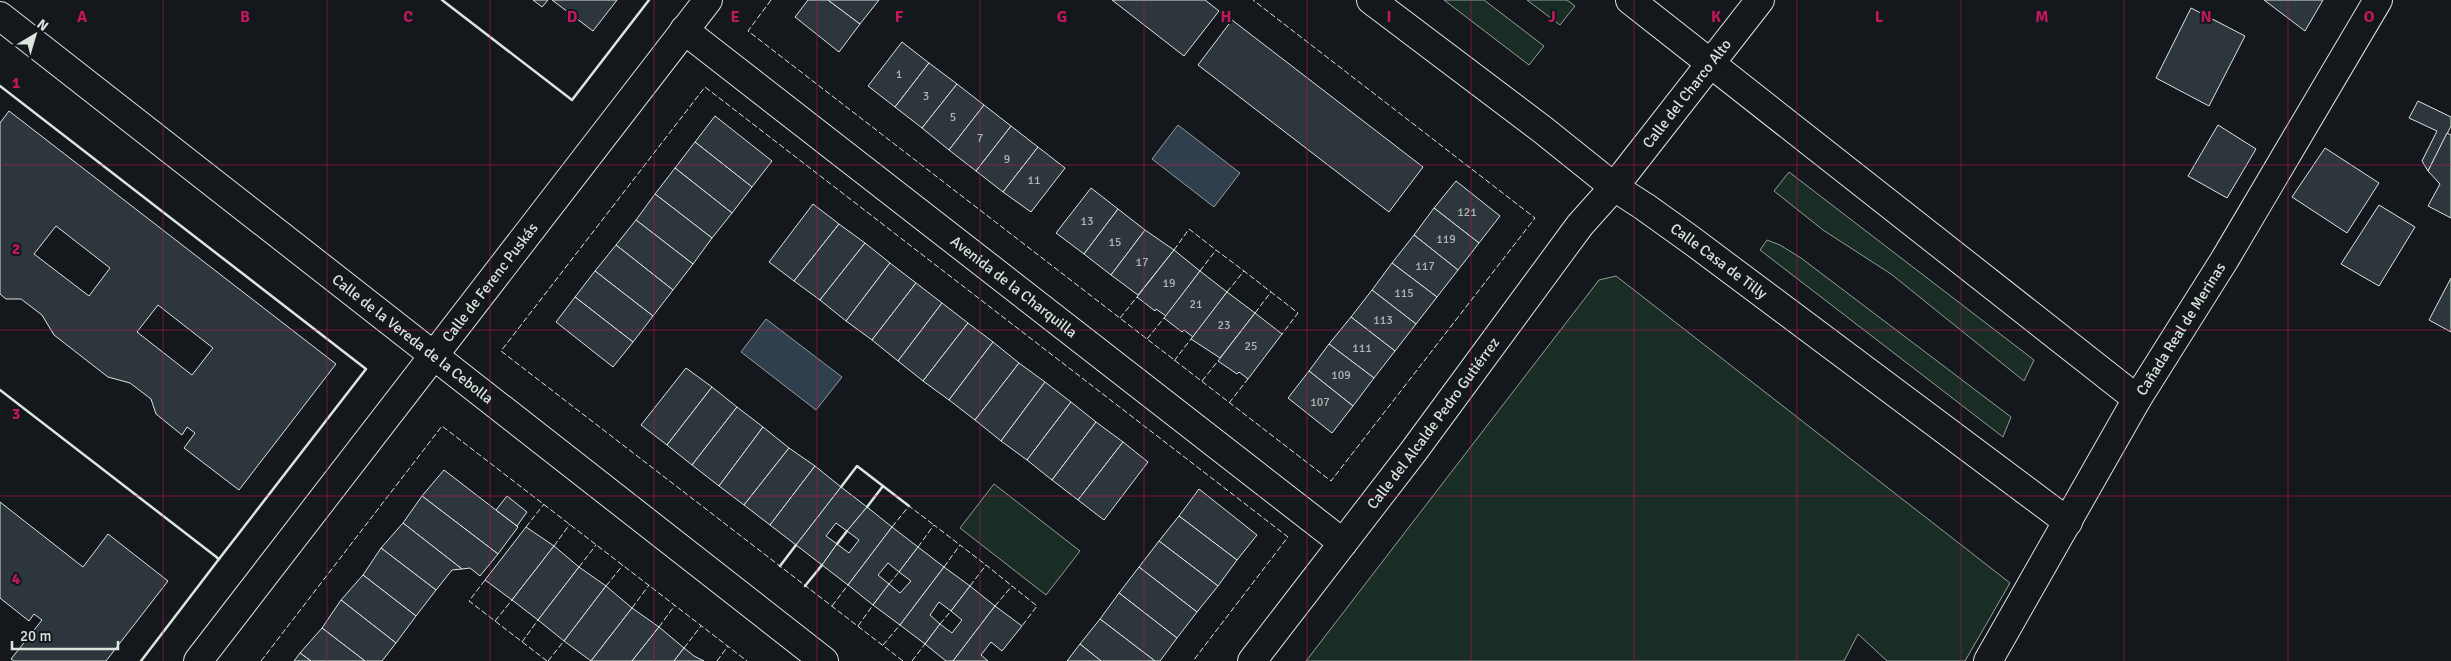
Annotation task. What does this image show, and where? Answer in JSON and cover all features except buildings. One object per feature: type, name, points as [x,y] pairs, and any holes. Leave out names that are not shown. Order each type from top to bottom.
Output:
[{"type":"street","name":"Calle de Ferenc Puskás","points":[[198,661],[708,0]]},
{"type":"street","name":"Calle Casa de Tilly","points":[[1371,0],[1614,187],[1645,206],[1692,240],[2068,522]]},
{"type":"street","points":[[1630,0],[2137,399]]},
{"type":"street","name":"Calle del Charco Alto","points":[[1614,187],[1712,64],[1760,0]]},
{"type":"street","name":"Cañada Real de Merinas","points":[[1988,661],[2137,399],[2224,260],[2378,0]]},
{"type":"street","name":"Calle de la Vereda de la Cebolla","points":[[0,16],[824,661]]},
{"type":"street","name":"Avenida de la Charquilla","points":[[684,30],[1343,543]]},
{"type":"street","name":"Calle del Alcalde Pedro Gutiérrez","points":[[1252,661],[1413,452],[1580,226],[1614,187]]},
{"type":"green space","points":[[1444,0],[1484,0],[1544,46],[1529,65]]},
{"type":"green space","points":[[1527,0],[1567,0],[1575,6],[1560,25]]},
{"type":"green space","points":[[1789,172],[2034,360],[2024,381],[1891,274],[1823,230],[1774,191]]},
{"type":"green space","points":[[1767,240],[1780,245],[1801,258],[2011,417],[2003,437],[1760,250]]},
{"type":"green space","points":[[1616,276],[2010,583],[1965,661],[1887,661],[1858,634],[1844,661],[1306,661],[1599,280]]},
{"type":"green space","points":[[994,484],[1080,551],[1046,595],[960,528]]},
{"type":"water","points":[[1178,125],[1240,173],[1214,207],[1152,159]]},
{"type":"water","points":[[766,319],[842,377],[816,410],[741,352]]},
{"type":"fence","points":[[771,0],[748,31],[1331,481],[1535,218],[1253,0]]},
{"type":"fence","points":[[903,661],[501,351],[705,87],[1288,537],[1193,661]]},
{"type":"fence","points":[[1174,250],[1189,229],[1216,250]]},
{"type":"fence","points":[[1200,271],[1216,250],[1244,271]]},
{"type":"fence","points":[[1227,292],[1244,271],[1271,292]]},
{"type":"fence","points":[[1255,313],[1271,292],[1298,313],[1282,334]]},
{"type":"fence","points":[[1120,318],[1137,297]]},
{"type":"fence","points":[[1147,339],[1164,318]]},
{"type":"fence","points":[[1174,361],[1191,339]]},
{"type":"fence","points":[[1202,381],[1218,361]]},
{"type":"fence","points":[[1229,403],[1248,379]]},
{"type":"fence","points":[[261,661],[442,426],[747,661]]},
{"type":"fence","points":[[526,527],[544,504]]},
{"type":"fence","points":[[892,527],[909,506],[934,525]]},
{"type":"fence","points":[[554,546],[570,524]]},
{"type":"fence","points":[[918,547],[934,525],[960,545]]},
{"type":"fence","points":[[579,567],[596,545]]},
{"type":"fence","points":[[944,567],[960,545],[986,565]]},
{"type":"fence","points":[[606,586],[623,565]]},
{"type":"fence","points":[[970,586],[986,565],[1012,586]]},
{"type":"fence","points":[[889,584],[899,572]]},
{"type":"fence","points":[[485,580],[469,601],[547,661]]},
{"type":"fence","points":[[632,608],[649,585]]},
{"type":"fence","points":[[832,606],[848,585]]},
{"type":"fence","points":[[995,606],[1012,586],[1037,606],[1022,626]]},
{"type":"fence","points":[[495,621],[512,600]]},
{"type":"fence","points":[[659,627],[675,605]]},
{"type":"fence","points":[[858,626],[873,605]]},
{"type":"fence","points":[[940,624],[951,611]]},
{"type":"fence","points":[[522,642],[538,620]]},
{"type":"fence","points":[[883,645],[900,625]]},
{"type":"fence","points":[[684,648],[701,626]]},
{"type":"fence","points":[[548,661],[564,641]]},
{"type":"fence","points":[[912,661],[925,644]]},
{"type":"fence","points":[[717,661],[728,646]]},
{"type":"wall","points":[[442,0],[572,100],[649,0]]},
{"type":"wall","points":[[0,86],[366,369],[219,559],[0,390]]},
{"type":"wall","points":[[841,487],[857,466],[883,486]]},
{"type":"wall","points":[[867,507],[883,486],[909,506]]},
{"type":"wall","points":[[837,544],[847,531]]},
{"type":"wall","points":[[780,566],[796,545]]},
{"type":"wall","points":[[141,661],[219,559],[217,558]]},
{"type":"wall","points":[[805,586],[822,565]]}]
